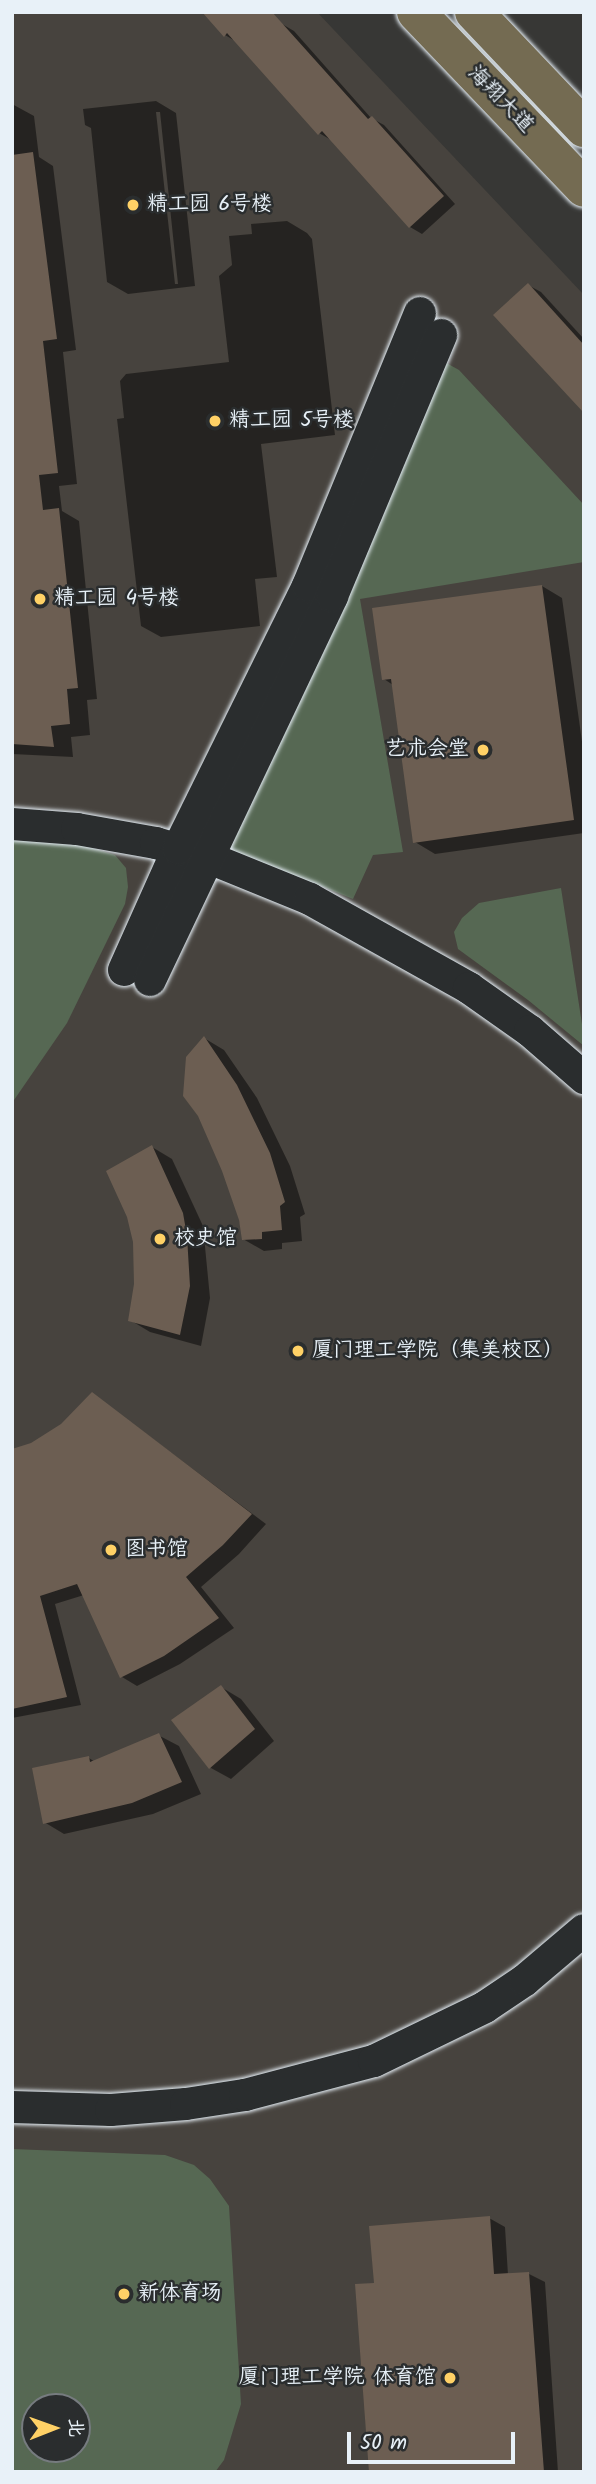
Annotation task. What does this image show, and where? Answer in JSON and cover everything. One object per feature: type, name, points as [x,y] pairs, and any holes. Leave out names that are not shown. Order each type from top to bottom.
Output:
[{"type":"highway","name":"海翔大道","points":[[416,12],[584,188]]},
{"type":"highway","name":"海翔大道","points":[[474,12],[584,128]]},
{"type":"street","points":[[137,975],[192,853],[332,596],[430,324]]},
{"type":"street","points":[[12,824],[77,829],[192,853],[310,899],[409,952],[469,988],[510,1017],[584,1078]]},
{"type":"street","points":[[12,2107],[111,2110],[186,2104],[245,2095],[374,2061],[485,2007],[525,1980],[584,1930]]},
{"type":"shaded area","name":"厦门理工学院（集美校区）","points":[[12,12],[317,12],[584,295],[584,2472],[12,2472]]},
{"type":"green space","points":[[441,360],[459,370],[584,505],[584,562],[360,599],[403,852],[373,855],[353,899],[286,872],[230,855],[231,833]]},
{"type":"green space","points":[[12,836],[79,844],[115,855],[126,868],[128,887],[125,904],[67,1023],[12,1103]]},
{"type":"green space","points":[[561,888],[584,1046],[528,1000],[458,949],[454,932],[462,918],[479,903]]},
{"type":"green space","name":"新体育场","points":[[12,2149],[165,2155],[194,2165],[210,2179],[229,2206],[241,2404],[224,2460],[215,2472],[12,2472]]},
{"type":"building","points":[[202,12],[272,12],[368,119],[372,116],[444,196],[409,228],[322,131],[318,135],[227,33],[224,37]]},
{"type":"building","points":[[33,152],[57,339],[43,341],[58,473],[39,475],[43,510],[59,508],[78,688],[67,689],[70,724],[51,726],[54,747],[12,744],[12,155]]},
{"type":"building","points":[[528,283],[584,345],[584,413],[493,315]]},
{"type":"building","name":"艺术会堂","points":[[542,585],[574,820],[413,843],[391,679],[382,680],[372,608]]},
{"type":"building","points":[[204,1036],[237,1085],[270,1153],[285,1202],[280,1206],[282,1230],[262,1232],[262,1239],[242,1240],[239,1220],[222,1171],[198,1116],[183,1096],[186,1057]]},
{"type":"building","name":"校史馆","points":[[152,1145],[183,1213],[187,1236],[190,1286],[180,1335],[128,1321],[134,1284],[133,1242],[127,1217],[106,1171]]},
{"type":"building","name":"图书馆","points":[[92,1392],[252,1514],[223,1545],[186,1577],[219,1618],[164,1656],[120,1678],[77,1584],[40,1596],[67,1697],[12,1709],[12,1449],[31,1443],[61,1424]]},
{"type":"building","points":[[221,1685],[255,1729],[209,1769],[171,1720]]},
{"type":"building","points":[[159,1733],[182,1782],[132,1803],[43,1824],[32,1768],[89,1756],[90,1762]]},
{"type":"building","name":"厦门理工学院 体育馆","points":[[490,2216],[494,2274],[529,2272],[544,2472],[369,2472],[355,2284],[374,2283],[369,2226]]},
{"type":"place","name":"精工园 6号楼","points":[[133,205]]},
{"type":"place","name":"精工园 5号楼","points":[[215,421]]},
{"type":"place","name":"精工园 4号楼","points":[[40,599]]},
{"type":"place","name":"艺术会堂","points":[[483,750]]},
{"type":"place","name":"校史馆","points":[[160,1239]]},
{"type":"place","name":"厦门理工学院（集美校区）","points":[[298,1351]]},
{"type":"place","name":"图书馆","points":[[111,1550]]},
{"type":"place","name":"新体育场","points":[[124,2294]]},
{"type":"place","name":"厦门理工学院 体育馆","points":[[450,2378]]}]
